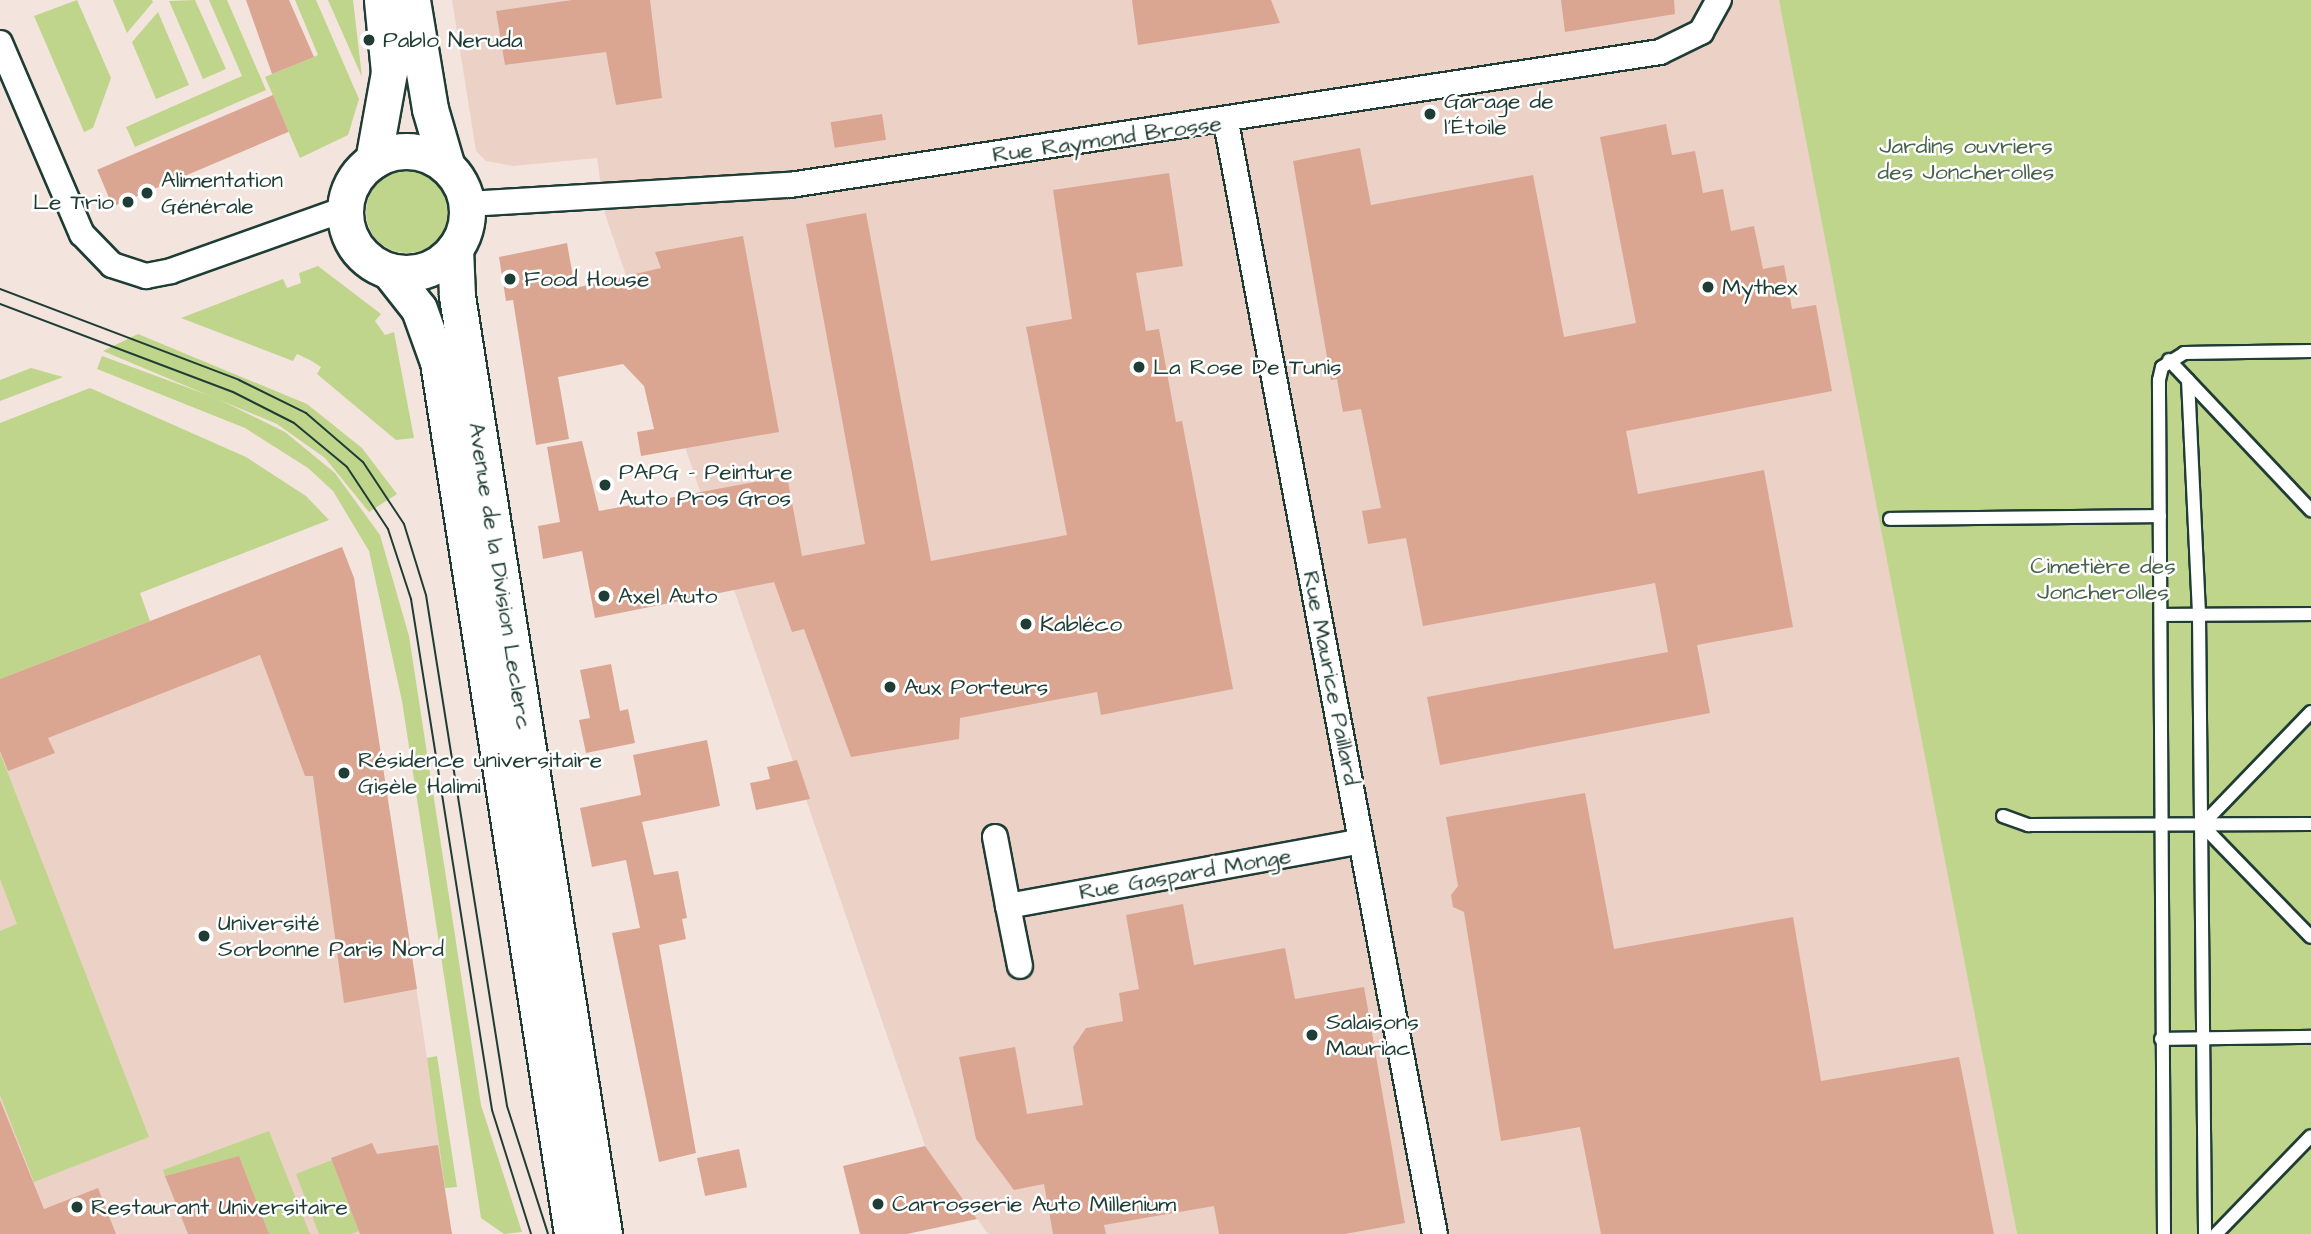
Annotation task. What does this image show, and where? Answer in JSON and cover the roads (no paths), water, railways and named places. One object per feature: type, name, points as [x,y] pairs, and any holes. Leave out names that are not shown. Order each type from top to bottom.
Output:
[{"type":"street","points":[[373,162],[389,72],[382,0]]},
{"type":"street","points":[[412,0],[430,108],[447,167],[467,204]]},
{"type":"street","name":"Rue Raymond Brosse","points":[[467,204],[790,185],[1226,122],[1668,51],[1701,32],[1719,0]]},
{"type":"street","points":[[0,43],[9,90],[82,234],[96,253],[129,273],[171,271],[345,209],[359,174],[373,162],[419,153],[447,167]]},
{"type":"street","name":"Rue Maurice Paillard","points":[[1226,122],[1435,1234]]},
{"type":"street","name":"Avenue de la Division Leclerc","points":[[467,204],[455,248],[457,296],[604,1234]]},
{"type":"street","name":"Avenue de la Division Leclerc","points":[[345,209],[356,248],[389,271],[419,309],[438,362],[572,1234]]},
{"type":"street","points":[[389,271],[426,270],[455,248]]},
{"type":"street","points":[[995,837],[1020,966]]},
{"type":"street","name":"Rue Gaspard Monge","points":[[1008,906],[1362,841]]},
{"type":"lane","points":[[2164,1234],[2159,380],[2169,360],[2190,352],[2311,351]]},
{"type":"lane","points":[[2169,360],[2311,510]]},
{"type":"lane","points":[[2188,380],[2199,615],[2205,1234]]},
{"type":"lane","points":[[1890,519],[2160,516]]},
{"type":"lane","points":[[2161,615],[2311,614]]},
{"type":"lane","points":[[2202,825],[2311,712]]},
{"type":"lane","points":[[2003,816],[2028,825],[2311,824]]},
{"type":"lane","points":[[2202,825],[2311,937]]},
{"type":"lane","points":[[2161,1040],[2311,1037]]},
{"type":"lane","points":[[2216,1234],[2311,1136]]},
{"type":"tram line","points":[[0,289],[239,380],[306,413],[363,462],[404,524],[426,595],[507,1106],[548,1234]]},
{"type":"tram line","points":[[0,304],[233,392],[294,423],[347,467],[388,529],[411,599],[492,1110],[531,1234]]},
{"type":"place","name":"Pablo Neruda","points":[[369,40]]},
{"type":"place","name":"Garage de l'Étoile","points":[[1430,114]]},
{"type":"place","name":"Alimentation Générale","points":[[147,193]]},
{"type":"place","name":"Le Trio","points":[[128,202]]},
{"type":"place","name":"Food House","points":[[510,279]]},
{"type":"place","name":"Mythex","points":[[1708,287]]},
{"type":"place","name":"La Rose De Tunis","points":[[1139,367]]},
{"type":"place","name":"PAPG - Peinture Auto Pros Gros","points":[[605,485]]},
{"type":"place","name":"Axel Auto","points":[[604,596]]},
{"type":"place","name":"Kabléco","points":[[1026,624]]},
{"type":"place","name":"Aux Porteurs","points":[[890,687]]},
{"type":"place","name":"Résidence universitaire Gisèle Halimi","points":[[344,773]]},
{"type":"place","name":"Université Sorbonne Paris Nord","points":[[204,936]]},
{"type":"place","name":"Salaisons Mauriac","points":[[1312,1035]]},
{"type":"place","name":"Carrosserie Auto Millenium","points":[[878,1204]]},
{"type":"place","name":"Restaurant Universitaire","points":[[77,1207]]},
{"type":"park label","name":"Jardins ouvriers des Joncherolles","points":[[1966,159]]},
{"type":"park label","name":"Cimetière des Joncherolles","points":[[2103,579]]}]
